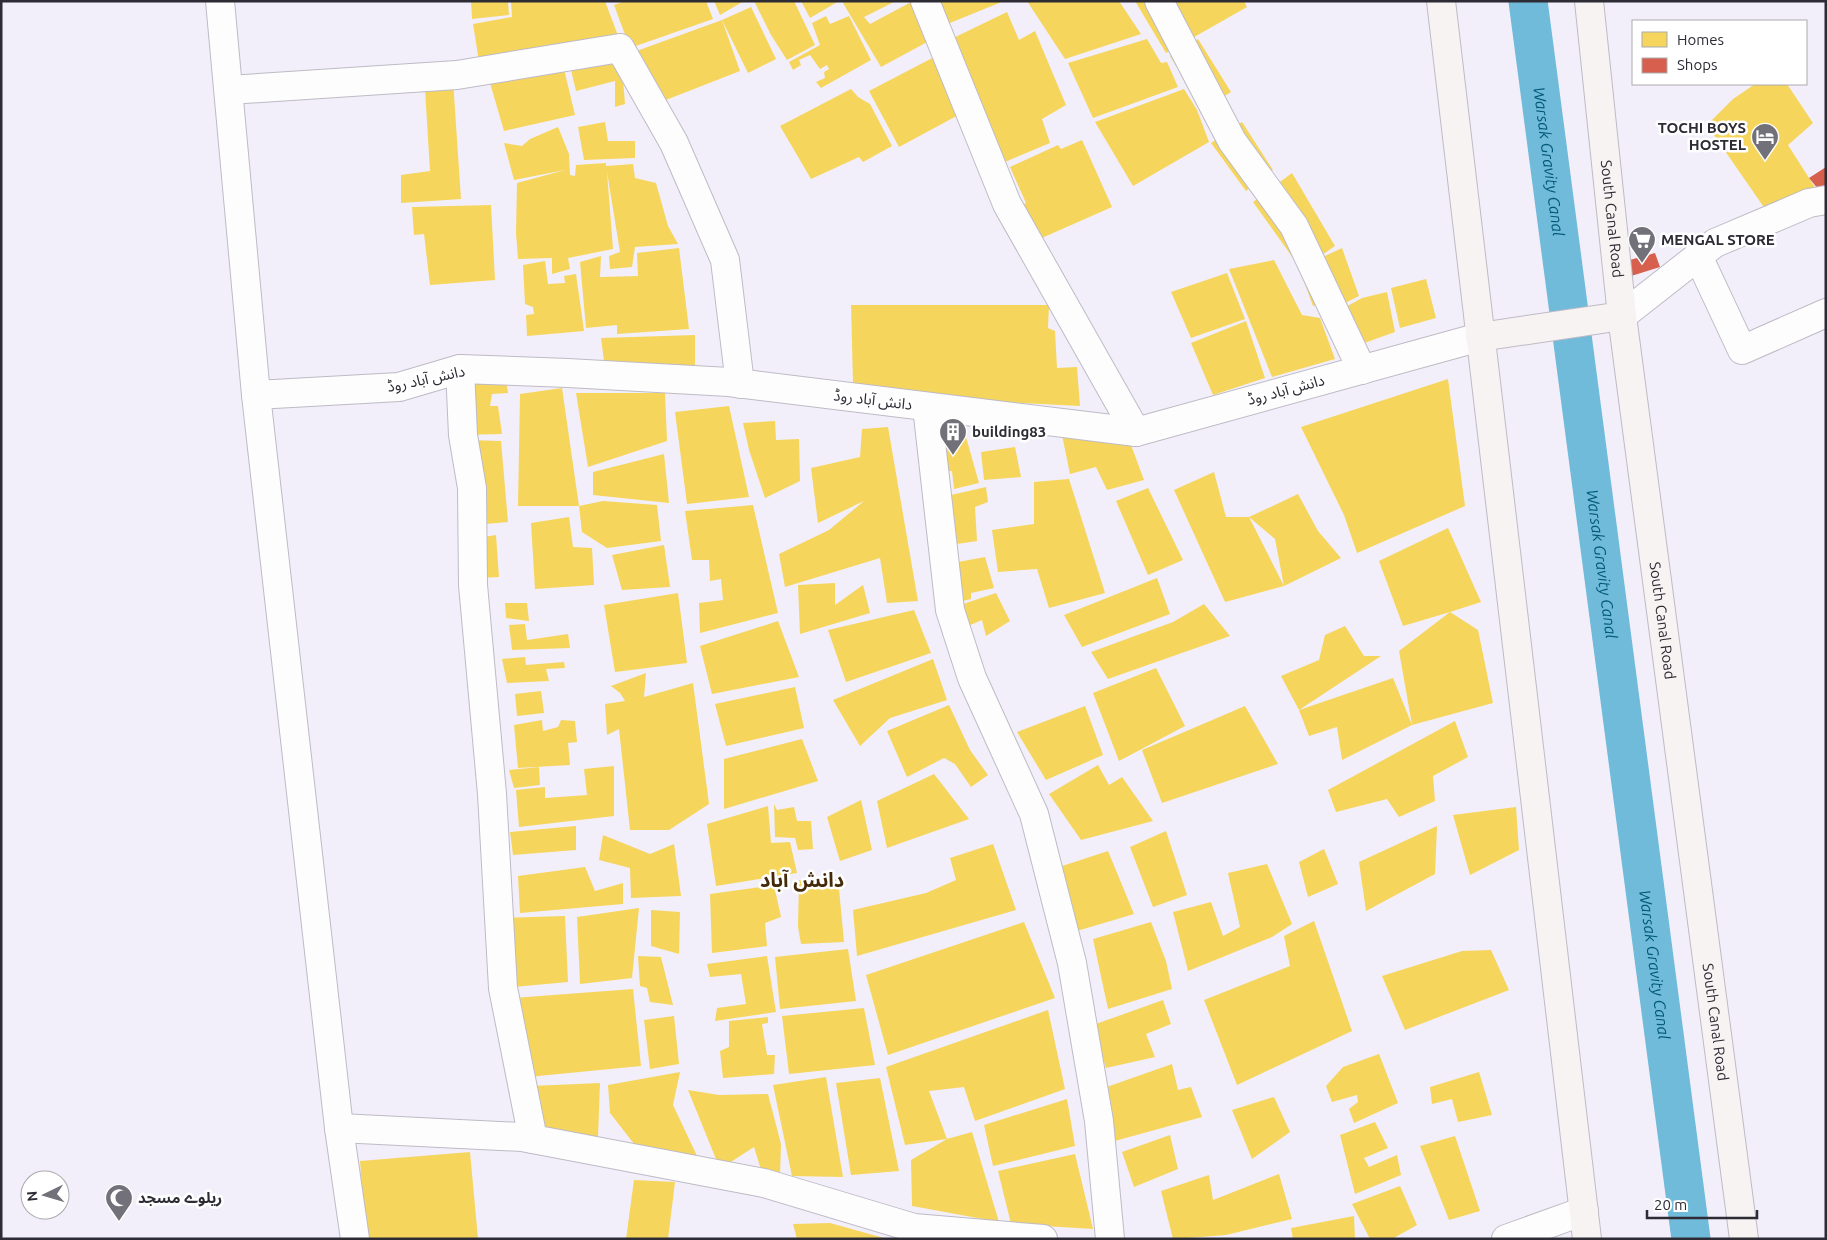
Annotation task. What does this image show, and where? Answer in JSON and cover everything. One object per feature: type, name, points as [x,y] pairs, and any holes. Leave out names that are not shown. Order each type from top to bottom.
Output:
[{"type":"main road","points":[[1441,1],[1587,1239]]},
{"type":"main road","name":"South Canal Road","points":[[1589,1],[1622,316],[1744,1239]]},
{"type":"main road","points":[[1480,337],[1622,316]]},
{"type":"street","points":[[220,1],[256,395],[339,1128],[355,1239]]},
{"type":"street","points":[[925,1],[1007,204],[1136,432]]},
{"type":"street","points":[[1159,1],[1232,141],[1294,226],[1362,370]]},
{"type":"street","points":[[229,90],[457,75],[620,48],[674,143],[725,260],[740,384]]},
{"type":"street","points":[[1622,316],[1715,243],[1809,203],[1826,200]]},
{"type":"street","points":[[1698,256],[1742,350],[1826,313]]},
{"type":"street","name":"دانش آباد روڈ","points":[[256,395],[399,387],[460,369],[587,374],[740,384],[1136,432],[1480,337]]},
{"type":"street","points":[[460,369],[464,435],[472,488],[473,585],[492,794],[503,988],[533,1139]]},
{"type":"street","points":[[927,406],[950,610],[972,678],[1034,814],[1072,963],[1099,1121],[1110,1239]]},
{"type":"street","points":[[339,1128],[522,1137],[764,1183],[914,1228],[1043,1239]]},
{"type":"street","points":[[1506,1239],[1584,1211]]},
{"type":"building: Homes","points":[[471,1],[508,1],[509,15],[472,19]]},
{"type":"building: Homes","points":[[511,1],[605,1],[620,41],[480,68],[473,24],[512,17]]},
{"type":"building: Homes","points":[[625,1],[706,1],[713,19],[630,48],[614,5]]},
{"type":"building: Homes","points":[[714,1],[744,1],[720,15]]},
{"type":"building: Homes","points":[[754,1],[794,1],[815,45],[787,60],[771,35]]},
{"type":"building: Homes","points":[[801,1],[839,1],[810,18]]},
{"type":"building: Homes","points":[[846,1],[896,1],[864,17],[870,24],[913,1],[929,41],[881,67],[843,3]]},
{"type":"building: Homes","points":[[925,1],[1004,1],[940,27]]},
{"type":"building: Homes","points":[[1027,1],[1119,1],[1141,34],[1065,59]]},
{"type":"building: Homes","points":[[1135,1],[1244,1],[1247,7],[1166,53]]},
{"type":"building: Homes","points":[[751,7],[776,59],[748,73],[722,20]]},
{"type":"building: Homes","points":[[1007,12],[1019,40],[1035,31],[1066,105],[1042,119],[1050,143],[1000,164],[945,42]]},
{"type":"building: Homes","points":[[826,16],[830,24],[849,16],[871,60],[821,88],[816,82],[825,78],[824,72],[829,69],[827,65],[820,69],[810,55],[799,60],[801,65],[793,70],[789,62],[820,45],[812,23]]},
{"type":"building: Homes","points":[[722,20],[740,71],[653,105],[631,53]]},
{"type":"building: Homes","points":[[1147,39],[1161,63],[1167,62],[1178,87],[1093,118],[1068,63]]},
{"type":"building: Homes","points":[[1198,39],[1231,92],[1203,110],[1170,56]]},
{"type":"building: Homes","points":[[621,55],[625,104],[615,107],[615,81],[576,91],[570,66]]},
{"type":"building: Homes","points":[[938,55],[964,112],[899,147],[869,91]]},
{"type":"building: Homes","points":[[564,69],[575,115],[504,131],[490,83]]},
{"type":"building: Homes","points":[[453,80],[461,199],[401,203],[401,175],[430,171],[425,89]]},
{"type":"building: Homes","name":"TOCHI BOYS HOSTEL","points":[[1754,85],[1788,85],[1813,123],[1788,145],[1823,200],[1772,219],[1707,125],[1733,99]]},
{"type":"building: Homes","points":[[851,89],[858,97],[870,104],[892,146],[863,162],[859,157],[811,179],[780,126]]},
{"type":"building: Homes","points":[[1184,89],[1197,110],[1209,142],[1133,186],[1095,122]]},
{"type":"building: Homes","points":[[605,122],[608,141],[635,141],[635,158],[584,160],[578,127]]},
{"type":"building: Homes","points":[[1242,122],[1273,170],[1246,191],[1211,143]]},
{"type":"building: Homes","points":[[558,127],[569,154],[570,175],[575,176],[576,165],[606,163],[606,166],[633,164],[635,178],[656,183],[668,226],[678,244],[635,247],[632,267],[610,269],[609,256],[620,252],[607,172],[613,249],[568,258],[570,269],[552,274],[552,258],[518,259],[516,233],[517,183],[565,170],[514,180],[504,143],[522,146],[530,139]]},
{"type":"building: Homes","points":[[1082,140],[1112,207],[1035,241],[1020,206],[1026,203],[1010,167],[1058,145],[1061,149]]},
{"type":"building: Homes","points":[[1292,173],[1335,246],[1325,253],[1298,265],[1253,202]]},
{"type":"building: Homes","points":[[491,205],[495,280],[430,285],[424,234],[414,235],[412,207]]},
{"type":"building: Homes","points":[[679,248],[689,329],[617,334],[617,325],[586,328],[580,262],[601,256],[600,277],[638,276],[637,253]]},
{"type":"building: Homes","points":[[1342,248],[1359,296],[1343,304],[1339,298],[1313,306],[1299,268]]},
{"type":"building: Homes","points":[[1274,260],[1302,315],[1320,318],[1335,359],[1272,377],[1229,269]]},
{"type":"building: Homes","points":[[545,261],[548,284],[565,283],[564,276],[576,274],[584,331],[527,336],[526,315],[534,314],[533,307],[525,304],[523,265]]},
{"type":"building: Homes","points":[[1227,273],[1245,319],[1191,338],[1171,292]]},
{"type":"building: Homes","points":[[1426,279],[1436,318],[1400,328],[1391,288]]},
{"type":"building: Homes","points":[[1387,292],[1395,332],[1339,352],[1342,309],[1362,298]]},
{"type":"building: Homes","points":[[851,305],[1049,305],[1048,328],[1055,331],[1057,368],[1077,367],[1080,406],[943,399],[869,392],[853,383]]},
{"type":"building: Homes","points":[[1246,321],[1265,378],[1213,395],[1191,343]]},
{"type":"building: Homes","points":[[695,335],[695,365],[605,369],[601,338]]},
{"type":"building: Homes","points":[[460,379],[506,380],[508,393],[492,394],[490,406],[498,406],[502,434],[463,435]]},
{"type":"building: Homes","points":[[1448,379],[1465,506],[1357,553],[1344,515],[1301,427]]},
{"type":"building: Homes","points":[[562,388],[579,506],[518,506],[520,394]]},
{"type":"building: Homes","points":[[576,393],[665,393],[667,441],[588,467]]},
{"type":"building: Homes","points":[[729,406],[749,497],[687,504],[675,412]]},
{"type":"building: Homes","points":[[775,421],[776,440],[799,439],[800,481],[765,498],[749,450],[743,423]]},
{"type":"building: Homes","points":[[888,427],[918,601],[887,603],[880,558],[785,587],[779,554],[829,530],[864,501],[818,523],[811,468],[860,457],[862,429]]},
{"type":"building: Homes","points":[[1061,430],[1127,434],[1144,480],[1107,490],[1096,467],[1070,474]]},
{"type":"building: Homes","name":"building83","points":[[966,437],[979,483],[954,489],[952,471],[934,472],[935,441]]},
{"type":"building: Homes","points":[[469,440],[501,441],[508,522],[474,525]]},
{"type":"building: Homes","points":[[1015,447],[1021,477],[984,480],[981,452]]},
{"type":"building: Homes","points":[[664,454],[669,503],[593,495],[593,472]]},
{"type":"building: Homes","points":[[1214,472],[1226,517],[1249,517],[1284,586],[1225,602],[1174,490]]},
{"type":"building: Homes","points":[[1069,479],[1105,593],[1049,608],[1037,569],[998,572],[992,530],[1034,524],[1034,482]]},
{"type":"building: Homes","points":[[986,487],[988,502],[975,507],[977,541],[950,545],[942,497]]},
{"type":"building: Homes","points":[[1148,488],[1183,560],[1148,575],[1116,501]]},
{"type":"building: Homes","points":[[1298,494],[1318,531],[1341,558],[1284,586],[1275,539],[1249,517]]},
{"type":"building: Homes","points":[[603,501],[657,505],[661,541],[607,548],[582,532],[579,506]]},
{"type":"building: Homes","points":[[753,505],[778,613],[700,633],[699,603],[723,600],[721,579],[710,581],[709,560],[692,560],[685,511]]},
{"type":"building: Homes","points":[[569,517],[573,547],[592,548],[594,585],[535,589],[531,523]]},
{"type":"building: Homes","points":[[1448,528],[1481,602],[1403,626],[1379,561]]},
{"type":"building: Homes","points":[[496,535],[499,577],[479,578],[478,538]]},
{"type":"building: Homes","points":[[664,545],[670,587],[622,590],[612,555]]},
{"type":"building: Homes","points":[[985,557],[994,588],[971,593],[971,599],[954,603],[947,564]]},
{"type":"building: Homes","points":[[1157,578],[1170,614],[1082,647],[1064,615]]},
{"type":"building: Homes","points":[[835,583],[835,605],[863,585],[870,613],[800,634],[798,585]]},
{"type":"building: Homes","points":[[678,593],[687,663],[615,672],[604,605]]},
{"type":"building: Homes","points":[[996,593],[1010,621],[986,636],[982,620],[961,629],[957,606]]},
{"type":"building: Homes","points":[[505,603],[527,603],[529,621],[506,618]]},
{"type":"building: Homes","points":[[1204,604],[1230,636],[1108,679],[1091,652],[1173,622]]},
{"type":"building: Homes","points":[[914,610],[931,653],[846,682],[828,630]]},
{"type":"building: Homes","points":[[1450,612],[1478,630],[1493,703],[1412,725],[1399,651]]},
{"type":"building: Homes","points":[[778,621],[799,677],[712,694],[700,646]]},
{"type":"building: Homes","points":[[525,624],[527,640],[568,634],[570,648],[512,650],[509,625]]},
{"type":"building: Homes","points":[[1345,626],[1364,656],[1381,656],[1299,710],[1281,676],[1319,660],[1325,635]]},
{"type":"building: Homes","points":[[525,657],[526,665],[564,662],[565,668],[546,669],[549,681],[507,683],[502,659]]},
{"type":"building: Homes","points":[[933,659],[947,700],[890,718],[860,746],[833,700]]},
{"type":"building: Homes","points":[[1156,668],[1185,726],[1119,761],[1093,693]]},
{"type":"building: Homes","points":[[646,673],[644,697],[693,683],[709,804],[669,830],[630,830],[619,729],[607,735],[605,704],[625,701],[620,693],[611,686]]},
{"type":"building: Homes","points":[[1393,678],[1412,725],[1342,760],[1337,727],[1309,736],[1299,710]]},
{"type":"building: Homes","points":[[795,687],[804,728],[726,746],[715,704]]},
{"type":"building: Homes","points":[[541,691],[544,713],[517,716],[515,694]]},
{"type":"building: Homes","points":[[949,705],[970,750],[988,775],[971,787],[955,764],[944,758],[907,777],[887,731]]},
{"type":"building: Homes","points":[[1085,706],[1103,755],[1046,780],[1017,732]]},
{"type":"building: Homes","points":[[1245,706],[1278,764],[1162,803],[1142,750]]},
{"type":"building: Homes","points":[[542,720],[543,731],[558,727],[561,720],[575,721],[577,742],[568,743],[570,765],[518,768],[514,725]]},
{"type":"building: Homes","points":[[1455,721],[1468,757],[1433,776],[1435,801],[1399,817],[1387,799],[1336,812],[1328,790]]},
{"type":"building: Homes","points":[[802,739],[818,781],[724,809],[724,759]]},
{"type":"building: Homes","points":[[1098,765],[1109,785],[1122,777],[1153,821],[1081,840],[1049,794]]},
{"type":"building: Homes","points":[[614,766],[614,816],[519,827],[516,790],[545,787],[545,798],[587,795],[584,769]]},
{"type":"building: Homes","points":[[539,767],[540,785],[514,788],[509,770]]},
{"type":"building: Homes","points":[[934,774],[969,819],[887,848],[877,801]]},
{"type":"building: Homes","points":[[861,800],[872,850],[840,861],[827,817]]},
{"type":"building: Homes","points":[[774,804],[777,810],[794,807],[797,821],[811,821],[813,849],[798,850],[795,838],[775,837]]},
{"type":"building: Homes","points":[[768,806],[771,843],[790,842],[797,873],[716,886],[707,824]]},
{"type":"building: Homes","points":[[1516,807],[1519,850],[1470,875],[1453,815]]},
{"type":"building: Homes","points":[[576,826],[576,850],[513,855],[510,832]]},
{"type":"building: Homes","points":[[1437,826],[1435,874],[1366,911],[1359,862]]},
{"type":"building: Homes","points":[[1166,831],[1187,895],[1153,907],[1130,847]]},
{"type":"building: Homes","points":[[603,835],[650,854],[674,844],[681,896],[631,898],[630,868],[599,860]]},
{"type":"building: Homes","points":[[993,844],[1016,910],[857,956],[853,910],[926,893],[956,880],[950,858]]},
{"type":"building: Homes","points":[[1324,849],[1338,884],[1308,897],[1299,862]]},
{"type":"building: Homes","points":[[1108,851],[1134,914],[1077,931],[1056,868]]},
{"type":"building: Homes","points":[[1267,864],[1292,924],[1272,937],[1188,971],[1173,912],[1211,902],[1223,936],[1240,927],[1228,873]]},
{"type":"building: Homes","points":[[585,867],[595,891],[623,883],[623,904],[520,913],[518,876]]},
{"type":"building: Homes","points":[[838,878],[844,942],[801,944],[798,927],[799,880]]},
{"type":"building: Homes","points":[[774,885],[781,917],[765,923],[767,946],[712,953],[710,894]]},
{"type":"building: Homes","points":[[639,908],[632,978],[580,984],[577,917]]},
{"type":"building: Homes","points":[[651,910],[680,912],[679,954],[651,946]]},
{"type":"building: Homes","points":[[565,916],[568,982],[503,988],[504,918]]},
{"type":"building: Homes","points":[[1314,921],[1352,1031],[1237,1085],[1204,1000],[1290,966],[1284,936]]},
{"type":"building: Homes","points":[[1024,922],[1055,998],[888,1055],[866,975]]},
{"type":"building: Homes","points":[[1151,922],[1166,961],[1172,989],[1108,1009],[1093,939]]},
{"type":"building: Homes","points":[[848,949],[856,1001],[780,1009],[775,957]]},
{"type":"building: Homes","points":[[1491,950],[1509,990],[1405,1030],[1382,976],[1462,951]]},
{"type":"building: Homes","points":[[638,956],[661,957],[673,1005],[650,1002],[647,988],[640,986]]},
{"type":"building: Homes","points":[[767,956],[776,1012],[715,1021],[717,1008],[746,1004],[741,974],[710,977],[707,964]]},
{"type":"building: Homes","points":[[633,989],[641,1066],[528,1077],[513,998]]},
{"type":"building: Homes","points":[[1163,1000],[1171,1024],[1146,1034],[1155,1057],[1106,1068],[1093,1025]]},
{"type":"building: Homes","points":[[864,1008],[875,1065],[789,1074],[782,1016]]},
{"type":"building: Homes","points":[[1048,1010],[1065,1089],[975,1121],[964,1087],[929,1091],[947,1139],[905,1145],[886,1067]]},
{"type":"building: Homes","points":[[674,1016],[679,1064],[650,1069],[644,1020]]},
{"type":"building: Homes","points":[[768,1017],[768,1023],[762,1024],[767,1055],[775,1055],[774,1074],[723,1078],[720,1051],[729,1047],[729,1021]]},
{"type":"building: Homes","points":[[1379,1054],[1398,1103],[1354,1123],[1349,1109],[1358,1102],[1357,1095],[1332,1102],[1326,1086],[1343,1067]]},
{"type":"building: Homes","points":[[1172,1064],[1178,1090],[1191,1087],[1202,1117],[1111,1142],[1101,1089]]},
{"type":"building: Homes","points":[[680,1072],[673,1105],[698,1158],[638,1149],[610,1113],[608,1085]]},
{"type":"building: Homes","points":[[1479,1072],[1492,1115],[1458,1122],[1452,1099],[1432,1104],[1430,1087]]},
{"type":"building: Homes","points":[[826,1077],[843,1177],[792,1176],[773,1085]]},
{"type":"building: Homes","points":[[880,1078],[899,1171],[851,1175],[836,1083]]},
{"type":"building: Homes","points":[[600,1083],[598,1137],[539,1134],[531,1086]]},
{"type":"building: Homes","points":[[688,1090],[719,1095],[768,1094],[781,1144],[780,1176],[762,1173],[754,1147],[720,1169]]},
{"type":"building: Homes","points":[[1274,1097],[1290,1132],[1252,1159],[1232,1110]]},
{"type":"building: Homes","points":[[1067,1099],[1075,1146],[993,1166],[984,1125]]},
{"type":"building: Homes","points":[[1375,1122],[1388,1148],[1364,1158],[1369,1167],[1397,1155],[1401,1175],[1355,1194],[1340,1135]]},
{"type":"building: Homes","points":[[972,1132],[999,1222],[912,1206],[911,1160],[947,1139]]},
{"type":"building: Homes","points":[[1170,1135],[1178,1169],[1134,1187],[1122,1152]]},
{"type":"building: Homes","points":[[1455,1136],[1480,1211],[1449,1220],[1420,1146]]},
{"type":"building: Homes","points":[[470,1152],[478,1239],[366,1239],[360,1161]]},
{"type":"building: Homes","points":[[1075,1154],[1093,1229],[1011,1224],[998,1171]]},
{"type":"building: Homes","points":[[1279,1174],[1292,1219],[1226,1235],[1173,1239],[1161,1191],[1209,1175],[1213,1200]]},
{"type":"building: Homes","points":[[634,1180],[675,1182],[668,1239],[626,1239]]},
{"type":"building: Homes","points":[[1400,1186],[1417,1225],[1392,1239],[1370,1239],[1352,1204]]},
{"type":"building: Homes","points":[[1354,1216],[1355,1239],[1293,1239],[1291,1228]]},
{"type":"building: Homes","points":[[830,1223],[884,1238],[797,1239],[793,1224]]},
{"type":"building: Shops","points":[[1826,167],[1826,194],[1823,195],[1809,178]]},
{"type":"building: Shops","name":"MENGAL STORE","points":[[1655,253],[1660,267],[1628,277],[1626,261]]},
{"type":"waterway","name":"Warsak Gravity Canal","points":[[1528,1],[1691,1239]]},
{"type":"place","name":"TOCHI BOYS HOSTEL","points":[[1765,161]]},
{"type":"place","name":"MENGAL STORE","points":[[1642,264]]},
{"type":"place","name":"building83","points":[[953,456]]},
{"type":"place","name":"ریلوے مسجد","points":[[119,1222]]},
{"type":"district","name":"دانش آباد","points":[[802,880]]}]
